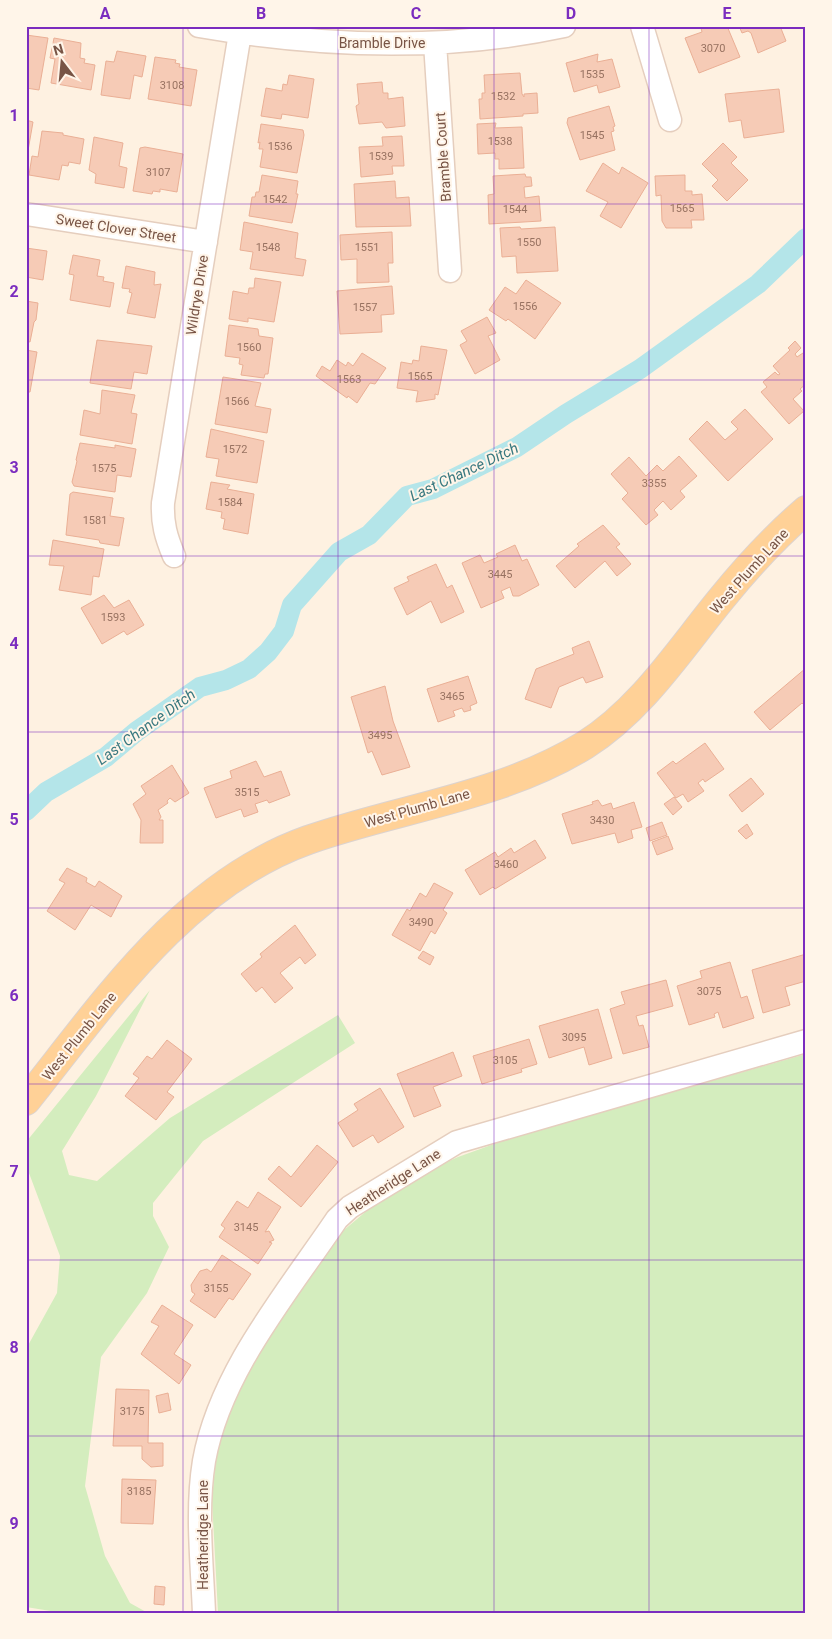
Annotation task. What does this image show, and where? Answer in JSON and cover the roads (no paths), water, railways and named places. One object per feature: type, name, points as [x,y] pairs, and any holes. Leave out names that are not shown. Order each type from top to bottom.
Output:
[{"type":"main road","name":"West Plumb Lane","points":[[26,1101],[150,951],[213,891],[278,853],[308,840],[501,783],[553,763],[587,744],[618,719],[645,693],[738,579],[806,510]]},
{"type":"street","name":"Bramble Drive","points":[[199,26],[240,33],[324,42],[435,43],[492,39],[564,26]]},
{"type":"street","points":[[642,26],[670,120]]},
{"type":"street","name":"Wildrye Drive","points":[[174,556],[166,537],[162,520],[163,503],[240,33]]},
{"type":"street","name":"Bramble Court","points":[[435,43],[450,271]]},
{"type":"street","name":"Sweet Clover Street","points":[[26,214],[206,242]]},
{"type":"street","name":"Heatheridge Lane","points":[[204,1613],[200,1503],[204,1462],[212,1428],[225,1393],[240,1363],[337,1219],[350,1207],[457,1142],[806,1041]]},
{"type":"waterway","name":"Last Chance Ditch","points":[[26,811],[46,792],[106,757],[137,731],[200,687],[226,680],[249,669],[268,652],[284,631],[292,605],[339,552],[369,535],[407,496],[433,489],[517,447],[566,414],[640,369],[758,284],[806,238]]}]
